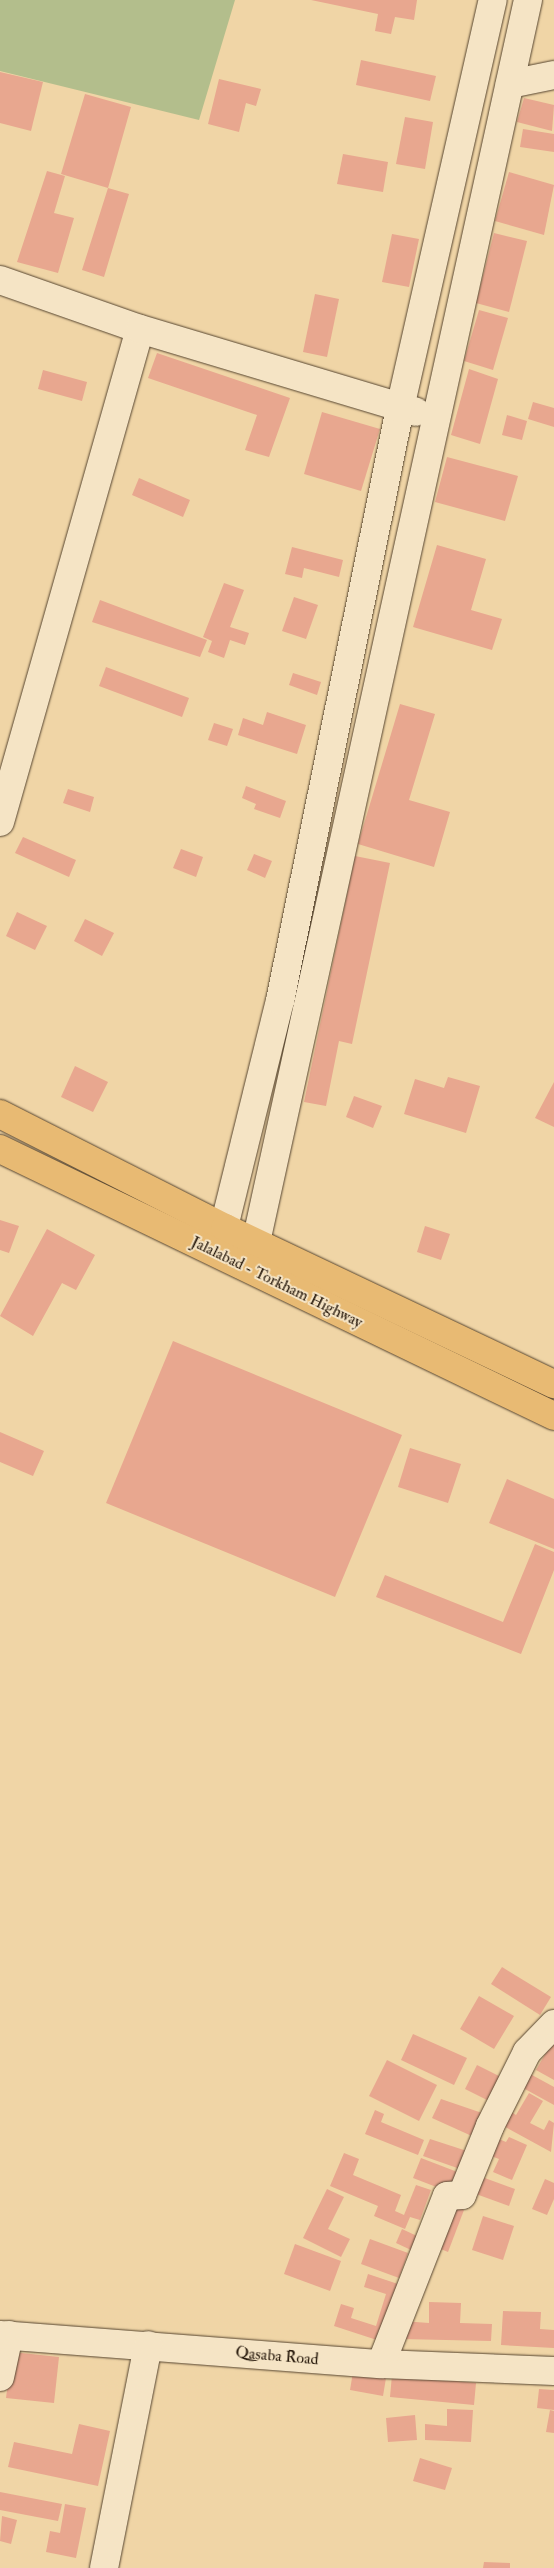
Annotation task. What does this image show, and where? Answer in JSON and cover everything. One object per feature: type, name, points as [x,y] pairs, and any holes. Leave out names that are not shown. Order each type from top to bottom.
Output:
[{"type":"highway","name":"Jalalabad - Torkham Highway","points":[[0,1114],[225,1228],[549,1383]]},
{"type":"highway","name":"Jalalabad - Torkham Highway","points":[[0,1149],[554,1416]]},
{"type":"street","points":[[217,1254],[280,1001],[400,408],[492,0]]},
{"type":"street","points":[[250,1269],[278,1151],[528,0]]},
{"type":"street","points":[[510,84],[554,75]]},
{"type":"street","points":[[465,121],[500,130]]},
{"type":"street","points":[[0,280],[140,329],[437,418]]},
{"type":"street","points":[[0,822],[140,329]]},
{"type":"street","points":[[246,1142],[278,1151]]},
{"type":"street","points":[[381,2364],[447,2196],[462,2195],[490,2126],[527,2052],[554,2024]]},
{"type":"street","points":[[0,2377],[4,2335]]},
{"type":"street","name":"Qasaba Road","points":[[4,2335],[381,2364],[554,2371]]},
{"type":"street","points":[[104,2568],[148,2345]]},
{"type":"green space","points":[[0,0],[235,0],[199,120],[0,71]]},
{"type":"building","points":[[311,0],[417,0],[414,20],[395,17],[391,34],[375,31],[378,14]]},
{"type":"building","points":[[361,60],[436,76],[430,101],[356,85]]},
{"type":"building","points":[[0,72],[43,82],[31,131],[0,123]]},
{"type":"building","points":[[219,79],[261,89],[256,106],[246,103],[239,132],[208,124]]},
{"type":"building","points":[[85,94],[131,107],[108,188],[61,174]]},
{"type":"building","points":[[524,98],[554,105],[552,131],[517,122]]},
{"type":"building","points":[[405,117],[433,122],[425,169],[396,164]]},
{"type":"building","points":[[523,129],[554,134],[554,152],[520,147]]},
{"type":"building","points":[[343,154],[388,162],[383,192],[337,184]]},
{"type":"building","points":[[47,171],[65,176],[54,213],[74,218],[58,273],[17,262]]},
{"type":"building","points":[[509,172],[554,185],[544,235],[495,221]]},
{"type":"building","points":[[108,188],[129,194],[104,277],[82,270]]},
{"type":"building","points":[[494,233],[527,241],[509,312],[476,303]]},
{"type":"building","points":[[392,234],[419,239],[409,287],[382,282]]},
{"type":"building","points":[[315,294],[339,299],[327,357],[303,352]]},
{"type":"building","points":[[479,310],[508,318],[493,370],[464,361]]},
{"type":"building","points":[[157,353],[290,398],[269,457],[245,450],[257,415],[148,378]]},
{"type":"building","points":[[469,369],[498,379],[480,444],[451,435]]},
{"type":"building","points":[[43,370],[87,382],[82,401],[38,389]]},
{"type":"building","points":[[533,402],[554,408],[554,427],[528,419]]},
{"type":"building","points":[[322,412],[380,429],[361,491],[304,474]]},
{"type":"building","points":[[507,415],[527,421],[522,440],[502,435]]},
{"type":"building","points":[[447,457],[518,476],[505,521],[435,502]]},
{"type":"building","points":[[139,478],[190,500],[183,517],[132,495]]},
{"type":"building","points":[[437,545],[486,559],[471,610],[502,619],[492,650],[413,627]]},
{"type":"building","points":[[292,547],[343,560],[339,577],[304,568],[302,578],[285,574]]},
{"type":"building","points":[[224,583],[244,590],[230,627],[249,633],[245,645],[230,640],[224,658],[208,652],[212,641],[203,637]]},
{"type":"building","points":[[294,597],[318,605],[306,639],[282,631]]},
{"type":"building","points":[[100,600],[207,640],[200,657],[92,622]]},
{"type":"building","points":[[106,667],[189,698],[182,717],[99,686]]},
{"type":"building","points":[[293,673],[321,682],[317,695],[289,685]]},
{"type":"building","points":[[400,704],[435,714],[409,800],[450,812],[434,867],[358,844]]},
{"type":"building","points":[[267,712],[306,725],[297,754],[238,735],[243,718],[263,725]]},
{"type":"building","points":[[214,723],[233,729],[227,746],[208,740]]},
{"type":"building","points":[[246,786],[286,801],[280,818],[254,809],[256,804],[242,798]]},
{"type":"building","points":[[68,789],[94,797],[90,812],[63,803]]},
{"type":"building","points":[[23,837],[76,860],[69,877],[15,853]]},
{"type":"building","points":[[181,849],[203,857],[196,877],[173,868]]},
{"type":"building","points":[[254,854],[272,861],[265,878],[247,870]]},
{"type":"building","points":[[355,856],[390,863],[352,1044],[339,1041],[326,1106],[304,1102]]},
{"type":"building","points":[[17,912],[47,926],[35,950],[6,936]]},
{"type":"building","points":[[85,919],[114,933],[102,956],[74,941]]},
{"type":"building","points":[[75,1066],[108,1082],[93,1112],[61,1097]]},
{"type":"building","points":[[448,1077],[480,1086],[466,1133],[404,1114],[415,1079],[444,1088]]},
{"type":"building","points":[[554,1082],[554,1127],[535,1118]]},
{"type":"building","points":[[354,1096],[382,1106],[373,1128],[346,1117]]},
{"type":"building","points":[[0,1220],[19,1226],[9,1253],[0,1250]]},
{"type":"building","points":[[425,1226],[450,1234],[441,1260],[417,1252]]},
{"type":"building","points":[[47,1229],[95,1255],[76,1290],[62,1283],[33,1336],[0,1316]]},
{"type":"building","points":[[173,1341],[402,1435],[335,1597],[106,1503]]},
{"type":"building","points":[[0,1432],[44,1451],[33,1476],[0,1462]]},
{"type":"building","points":[[410,1448],[461,1464],[448,1503],[398,1487]]},
{"type":"building","points":[[507,1479],[554,1499],[554,1549],[489,1523]]},
{"type":"building","points":[[535,1544],[554,1552],[554,1570],[521,1654],[376,1597],[385,1575],[503,1622]]},
{"type":"building","points":[[502,1967],[551,1997],[540,2015],[491,1984]]},
{"type":"building","points":[[479,1996],[514,2016],[494,2049],[460,2029]]},
{"type":"building","points":[[413,2034],[467,2058],[454,2085],[401,2060]]},
{"type":"building","points":[[554,2039],[554,2080],[536,2070]]},
{"type":"building","points":[[387,2060],[437,2085],[419,2121],[369,2096]]},
{"type":"building","points":[[477,2065],[507,2080],[495,2104],[465,2089]]},
{"type":"building","points":[[521,2069],[554,2087],[554,2105],[514,2083]]},
{"type":"building","points":[[529,2093],[543,2101],[530,2123],[544,2130],[549,2120],[554,2123],[551,2152],[500,2124],[508,2110],[516,2115]]},
{"type":"building","points":[[441,2099],[485,2114],[474,2137],[432,2118]]},
{"type":"building","points":[[375,2110],[384,2114],[381,2122],[424,2140],[418,2155],[365,2134]]},
{"type":"building","points":[[494,2137],[506,2142],[509,2137],[527,2145],[512,2180],[493,2172],[499,2159],[486,2154]]},
{"type":"building","points":[[430,2139],[470,2152],[463,2170],[423,2156]]},
{"type":"building","points":[[344,2153],[359,2159],[353,2175],[401,2195],[395,2211],[404,2215],[416,2185],[431,2190],[420,2220],[410,2217],[405,2229],[374,2216],[378,2206],[330,2186]]},
{"type":"building","points":[[421,2158],[460,2173],[452,2193],[413,2178]]},
{"type":"building","points":[[482,2177],[515,2189],[509,2206],[476,2194]]},
{"type":"building","points":[[545,2179],[554,2183],[554,2199],[547,2215],[532,2209]]},
{"type":"building","points":[[327,2189],[344,2197],[328,2229],[350,2239],[341,2257],[303,2238]]},
{"type":"building","points":[[447,2204],[464,2210],[448,2252],[431,2245]]},
{"type":"building","points":[[483,2216],[514,2226],[503,2260],[472,2250]]},
{"type":"building","points":[[402,2229],[417,2236],[411,2250],[396,2243]]},
{"type":"building","points":[[370,2239],[408,2253],[399,2278],[361,2264]]},
{"type":"building","points":[[295,2244],[341,2261],[330,2291],[284,2274]]},
{"type":"building","points":[[368,2274],[401,2285],[383,2342],[334,2326],[341,2304],[354,2308],[351,2318],[376,2326],[386,2294],[364,2287]]},
{"type":"building","points":[[429,2302],[461,2303],[460,2323],[492,2324],[491,2341],[401,2339],[402,2321],[429,2323]]},
{"type":"building","points":[[503,2311],[541,2312],[540,2329],[554,2330],[554,2348],[501,2345]]},
{"type":"building","points":[[12,2352],[59,2357],[54,2403],[6,2398]]},
{"type":"building","points":[[353,2372],[386,2378],[383,2396],[350,2390]]},
{"type":"building","points":[[392,2375],[476,2383],[474,2405],[390,2397]]},
{"type":"building","points":[[539,2389],[554,2390],[554,2410],[537,2408]]},
{"type":"building","points":[[447,2409],[473,2410],[471,2442],[425,2440],[425,2424],[447,2426]]},
{"type":"building","points":[[550,2410],[554,2411],[554,2433],[546,2432]]},
{"type":"building","points":[[415,2415],[417,2440],[388,2442],[386,2418]]},
{"type":"building","points":[[79,2424],[110,2431],[98,2486],[8,2467],[14,2442],[72,2454]]},
{"type":"building","points":[[420,2458],[452,2468],[445,2490],[413,2481]]},
{"type":"building","points":[[0,2492],[62,2504],[58,2521],[0,2510]]},
{"type":"building","points":[[65,2504],[86,2508],[76,2558],[46,2552],[50,2531],[60,2533]]},
{"type":"building","points":[[2,2516],[17,2520],[11,2544],[0,2541]]},
{"type":"building","points":[[484,2562],[510,2563],[510,2568],[483,2568]]}]
